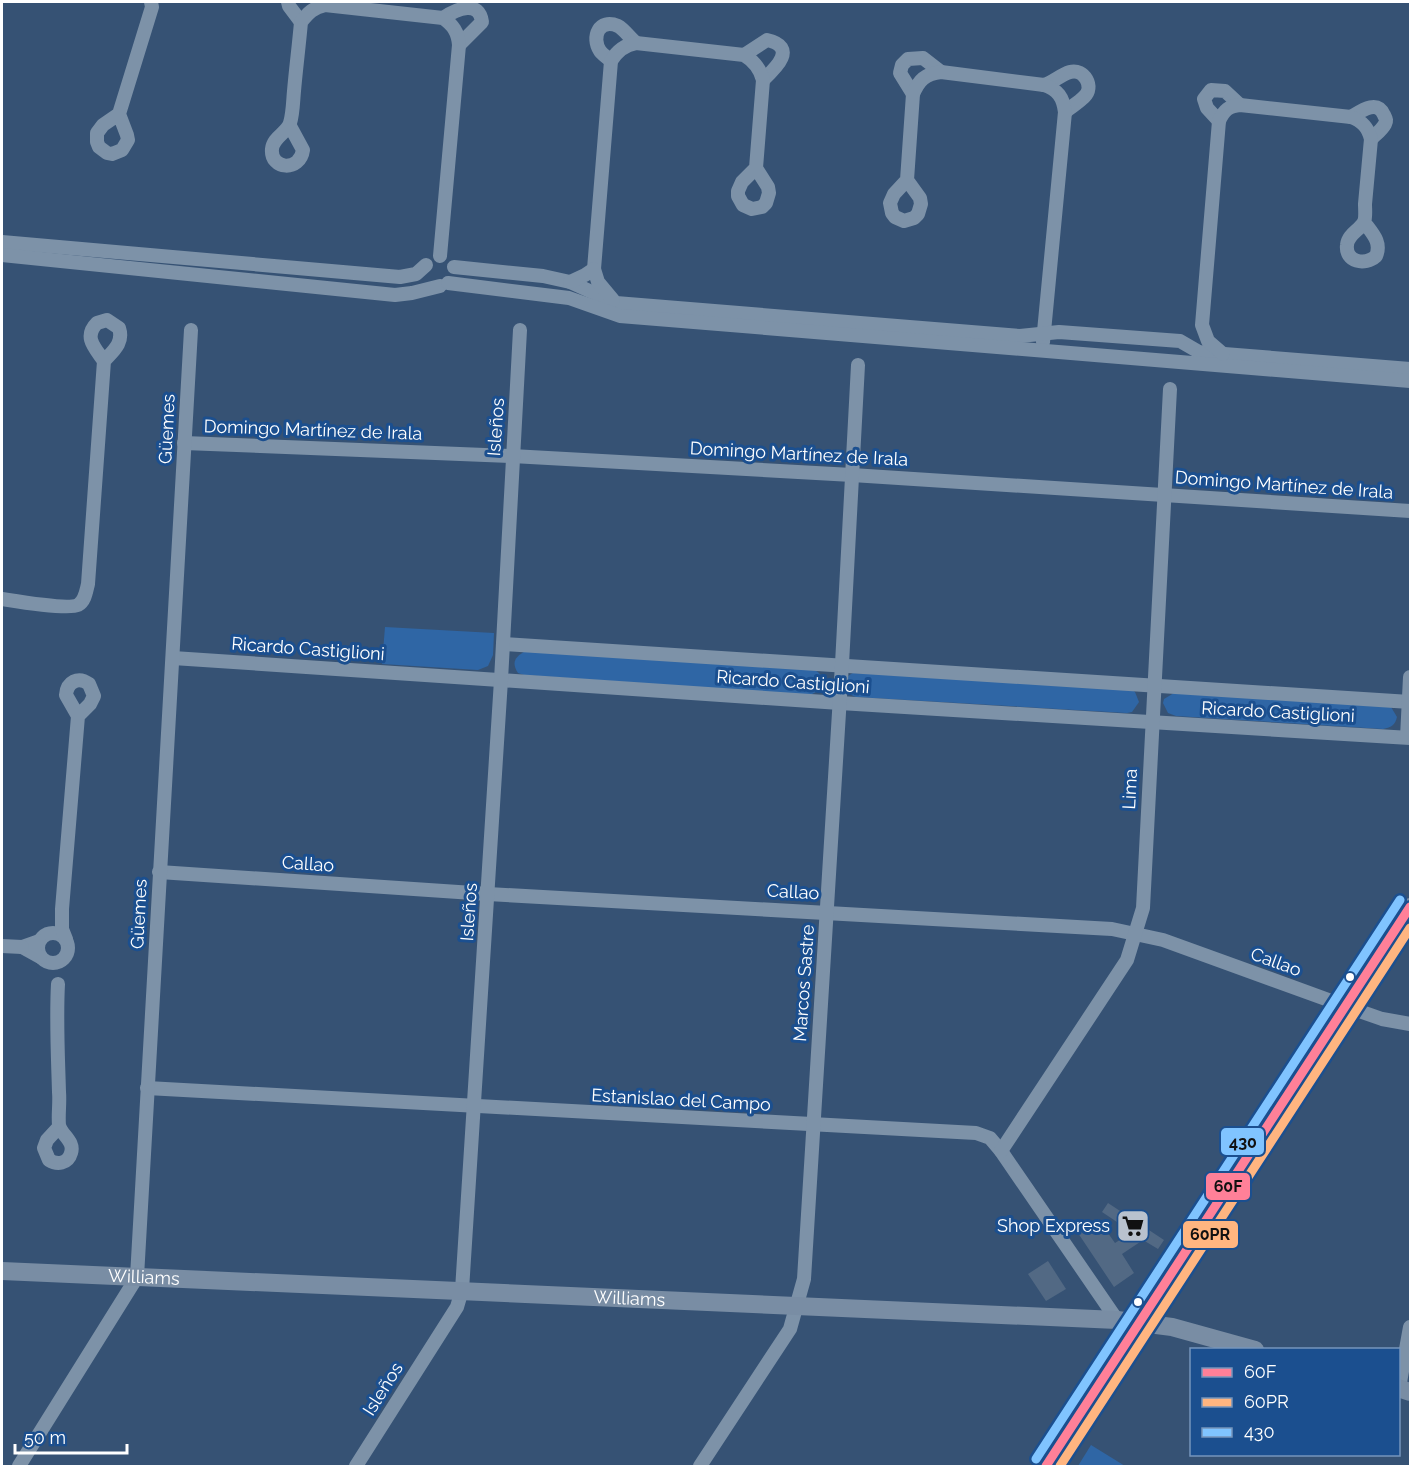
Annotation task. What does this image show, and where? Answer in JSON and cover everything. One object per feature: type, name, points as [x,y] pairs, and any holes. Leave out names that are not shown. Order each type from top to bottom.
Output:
[{"type":"street","points":[[288,2],[301,22]]},
{"type":"street","points":[[119,114],[154,3]]},
{"type":"street","points":[[290,126],[301,22],[317,6],[324,3],[443,18],[452,25],[458,35],[459,45],[440,256]]},
{"type":"street","points":[[443,18],[459,6],[467,4],[476,7],[481,13],[482,22],[459,45]]},
{"type":"street","points":[[611,61],[600,51],[595,39],[597,29],[602,25],[610,24],[620,27],[636,43]]},
{"type":"street","points":[[744,55],[767,40],[775,42],[781,48],[783,57],[780,65],[763,80]]},
{"type":"street","points":[[616,303],[598,282],[594,269],[611,61],[616,54],[626,45],[636,43],[744,55],[752,59],[761,71],[763,80],[756,168]]},
{"type":"street","points":[[913,94],[900,73],[902,65],[908,59],[923,58],[941,72]]},
{"type":"street","points":[[907,180],[913,94],[918,83],[928,74],[941,72],[1044,85],[1056,89],[1063,101],[1065,112],[1043,350]]},
{"type":"street","points":[[1044,85],[1069,72],[1084,74],[1088,81],[1088,90],[1085,96],[1065,112]]},
{"type":"street","points":[[1219,121],[1207,108],[1204,99],[1211,90],[1225,92],[1240,105]]},
{"type":"street","points":[[1224,354],[1208,341],[1202,325],[1219,121],[1223,112],[1232,106],[1240,105],[1351,117],[1360,121],[1369,130],[1371,139],[1364,222]]},
{"type":"street","points":[[1351,117],[1369,106],[1383,111],[1386,119],[1385,125],[1371,139]]},
{"type":"street","points":[[2,242],[400,277],[416,273],[432,258],[440,256],[451,262],[454,267],[452,279],[444,285],[395,295],[2,255]]},
{"type":"street","points":[[426,265],[427,279],[432,284],[569,298],[620,316],[1043,350],[1199,358],[1410,381]]},
{"type":"street","points":[[454,267],[543,276],[570,282],[616,303],[1020,336],[1059,332],[1180,341],[1195,333],[1202,325]]},
{"type":"street","points":[[570,282],[594,269]]},
{"type":"street","name":"Güemes","points":[[19,1467],[137,1277],[191,330]]},
{"type":"street","name":"Isleños","points":[[356,1467],[457,1307],[462,1290],[501,680],[520,330]]},
{"type":"street","points":[[1180,341],[1199,358]]},
{"type":"street","points":[[1199,358],[1224,354],[1410,369]]},
{"type":"street","points":[[2,599],[66,606],[77,605],[85,598],[88,584],[104,361]]},
{"type":"street","name":"Marcos Sastre","points":[[700,1467],[790,1329],[804,1279],[840,704],[858,365]]},
{"type":"street","name":"Lima","points":[[1001,1151],[1127,960],[1143,908],[1170,389]]},
{"type":"street","name":"Domingo Martínez de Irala","points":[[184,442],[512,456],[852,475],[1410,511]]},
{"type":"street","name":"Ricardo Castiglioni","points":[[503,644],[1410,702]]},
{"type":"street","name":"Ricardo Castiglioni","points":[[173,658],[840,704],[1409,737]]},
{"type":"street","points":[[1409,737],[1410,677]]},
{"type":"street","points":[[2,946],[22,947],[51,960],[67,954],[68,946],[62,929],[62,909],[78,716]]},
{"type":"street","name":"Callao","points":[[159,872],[488,894],[1112,929],[1163,940],[1382,1019],[1410,1024]]},
{"type":"street","points":[[1046,1467],[1410,907]]},
{"type":"street","points":[[59,1127],[56,1020],[58,984],[51,960],[38,949],[43,937],[57,922],[62,909]]},
{"type":"street","points":[[22,947],[54,933],[66,939]]},
{"type":"street","name":"Estanislao del Campo","points":[[147,1088],[976,1133],[990,1138],[1001,1151],[1117,1320]]},
{"type":"street","name":"Williams","points":[[2,1271],[1117,1320],[1172,1327],[1248,1348]]},
{"type":"street","points":[[1400,1382],[1410,1327]]},
{"type":"shaded area","points":[[385,627],[494,633],[493,655],[488,666],[478,670],[382,664]]},
{"type":"shaded area","points":[[526,651],[812,669],[822,677],[822,683],[820,690],[810,695],[524,675],[518,673],[515,663],[519,655]]},
{"type":"shaded area","points":[[853,673],[1129,688],[1135,692],[1139,702],[1132,712],[1127,713],[856,697],[848,692],[845,686],[846,679]]},
{"type":"shaded area","points":[[1174,693],[1391,707],[1397,717],[1393,725],[1383,729],[1176,716],[1168,713],[1163,703],[1164,699]]},
{"type":"shaded area","points":[[1091,1445],[1125,1466],[1078,1466]]},
{"type":"building","points":[[1108,1203],[1164,1240],[1158,1249],[1143,1240],[1122,1254],[1134,1273],[1114,1287],[1078,1233],[1098,1219],[1115,1243],[1132,1232],[1102,1212]]},
{"type":"building","points":[[1048,1261],[1066,1289],[1046,1301],[1028,1274]]},
{"type":"transit line","name":"430","points":[[1036,1459],[1400,900]]},
{"type":"transit line","name":"60F","points":[[1046,1466],[1410,907]]},
{"type":"transit line","name":"60PR","points":[[1060,1466],[1410,928]]},
{"type":"place","name":"Shop Express","points":[[1133,1226]]}]
